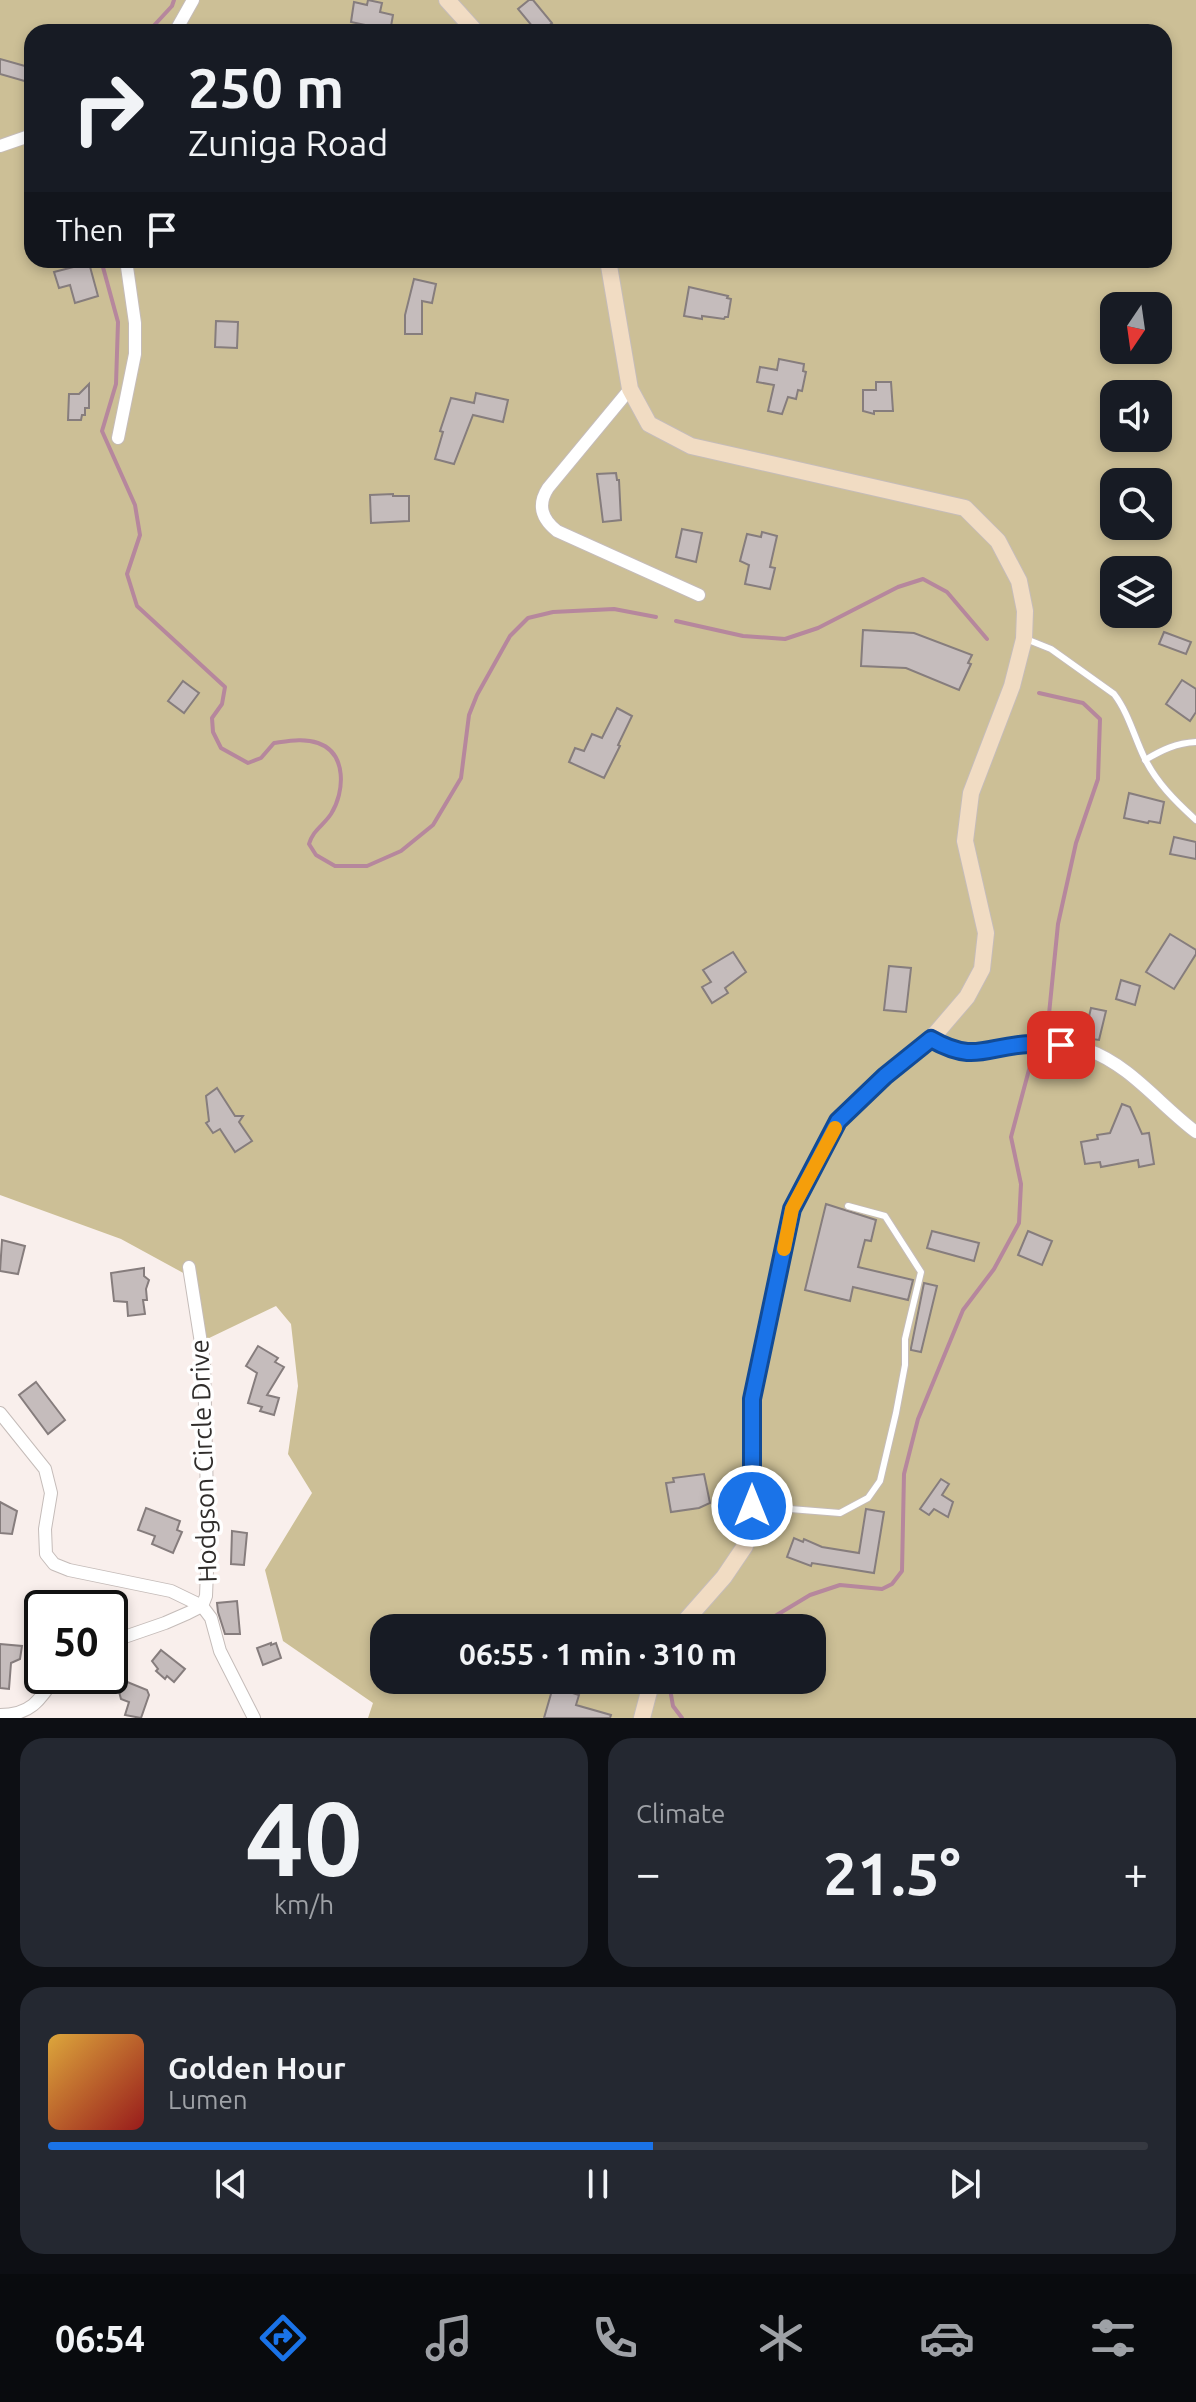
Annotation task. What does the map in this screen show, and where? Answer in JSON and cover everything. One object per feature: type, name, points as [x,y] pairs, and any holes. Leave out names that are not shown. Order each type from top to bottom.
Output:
[{"type":"main road","points":[[447,0],[469,24]]},
{"type":"main road","points":[[609,268],[630,389],[649,424],[691,446],[965,508],[998,541],[1019,581],[1025,611],[1024,639],[1012,686],[971,793],[965,841],[986,933],[982,969],[967,997],[931,1039],[885,1076],[838,1121],[792,1209],[752,1399],[752,1516],[745,1546],[724,1577],[691,1614]]},
{"type":"main road","points":[[642,1718],[648,1694]]},
{"type":"street","points":[[180,24],[193,0]]},
{"type":"street","points":[[0,146],[24,138]]},
{"type":"street","points":[[118,438],[135,354],[135,323],[127,268]]},
{"type":"street","points":[[630,389],[548,488],[542,511],[557,531],[699,595]]},
{"type":"street","points":[[931,1039],[962,1053],[979,1053],[1030,1043],[1088,1050],[1129,1075],[1196,1132]]},
{"type":"street","name":"Hodgson Circle Drive","points":[[189,1267],[204,1362],[208,1546],[206,1596],[202,1606]]},
{"type":"street","points":[[0,1413],[45,1469],[51,1493],[45,1529],[46,1554],[54,1564],[69,1570],[171,1591],[202,1606],[211,1618],[220,1651],[254,1718]]},
{"type":"street","points":[[128,1636],[202,1606]]},
{"type":"street","points":[[0,1715],[15,1715],[39,1703],[45,1694]]},
{"type":"lane","points":[[1024,639],[1051,649],[1114,694],[1121,703],[1145,760],[1161,786],[1196,820]]},
{"type":"lane","points":[[1145,760],[1166,748],[1196,742]]},
{"type":"lane","points":[[752,1506],[840,1513],[868,1498],[880,1481],[905,1365],[905,1339],[921,1272],[885,1216],[848,1206]]},
{"type":"shaded area","points":[[0,0],[1196,0],[1196,1718],[368,1718],[373,1703],[283,1641],[265,1570],[312,1493],[288,1454],[298,1386],[291,1324],[276,1306],[205,1340],[187,1275],[121,1239],[0,1195]]},
{"type":"building","points":[[368,0],[382,3],[380,12],[393,15],[391,24],[351,22],[354,2],[367,5]]},
{"type":"building","points":[[533,0],[552,23],[530,24],[518,9]]},
{"type":"building","points":[[0,59],[24,66],[24,81],[0,74]]},
{"type":"building","points":[[90,268],[98,296],[75,303],[70,285],[59,288],[54,272]]},
{"type":"building","points":[[414,279],[436,284],[432,303],[422,301],[422,334],[405,334],[405,315]]},
{"type":"building","points":[[689,287],[728,296],[731,299],[728,317],[702,316],[702,319],[684,316]]},
{"type":"building","points":[[216,321],[238,322],[237,348],[215,347]]},
{"type":"building","points":[[779,359],[804,364],[803,371],[806,372],[802,391],[798,390],[796,399],[788,397],[782,414],[768,411],[774,385],[757,382],[760,367],[777,370]]},
{"type":"building","points":[[876,382],[891,382],[893,411],[874,411],[874,414],[863,411],[863,390],[876,390]]},
{"type":"building","points":[[89,384],[89,408],[85,408],[85,415],[81,420],[68,420],[69,394],[79,394]]},
{"type":"building","points":[[476,393],[508,400],[503,422],[473,415],[454,464],[435,459],[451,398],[474,403]]},
{"type":"building","points":[[616,473],[621,520],[603,522],[597,474]]},
{"type":"building","points":[[370,495],[409,496],[409,521],[371,523]]},
{"type":"building","points":[[682,529],[702,533],[696,562],[676,557]]},
{"type":"building","points":[[762,532],[777,536],[770,567],[775,568],[770,589],[745,584],[749,565],[740,561],[747,534],[761,537]]},
{"type":"building","points":[[863,630],[914,633],[972,655],[968,663],[971,664],[959,690],[906,668],[861,666]]},
{"type":"building","points":[[1164,632],[1191,642],[1186,654],[1159,644]]},
{"type":"building","points":[[1182,680],[1196,689],[1196,712],[1190,721],[1166,704]]},
{"type":"building","points":[[183,681],[199,693],[184,713],[168,701]]},
{"type":"building","points":[[617,708],[632,716],[604,778],[569,762],[575,748],[584,751],[592,734],[602,738]]},
{"type":"building","points":[[1129,793],[1164,802],[1160,823],[1124,818]]},
{"type":"building","points":[[1174,837],[1196,842],[1196,859],[1170,854]]},
{"type":"building","points":[[1170,934],[1196,950],[1174,989],[1146,972]]},
{"type":"building","points":[[733,952],[746,972],[725,988],[728,993],[712,1003],[702,987],[711,982],[703,970]]},
{"type":"building","points":[[889,966],[911,968],[906,1012],[884,1010]]},
{"type":"building","points":[[1121,980],[1140,986],[1135,1005],[1116,999]]},
{"type":"building","points":[[1091,1008],[1106,1011],[1099,1040],[1084,1038]]},
{"type":"building","points":[[217,1088],[235,1116],[243,1116],[239,1122],[252,1141],[235,1152],[220,1129],[213,1133],[206,1123],[209,1121],[206,1096]]},
{"type":"building","points":[[1122,1104],[1130,1107],[1142,1134],[1149,1133],[1154,1164],[1139,1167],[1138,1160],[1101,1167],[1100,1162],[1085,1164],[1081,1142],[1110,1133]]},
{"type":"building","points":[[826,1204],[876,1220],[871,1241],[865,1240],[858,1267],[913,1280],[908,1300],[853,1287],[850,1301],[805,1290]]},
{"type":"building","points":[[932,1231],[979,1243],[974,1261],[927,1248]]},
{"type":"building","points":[[1028,1231],[1052,1241],[1042,1265],[1018,1255]]},
{"type":"building","points":[[2,1240],[25,1246],[18,1274],[0,1271]]},
{"type":"building","points":[[144,1268],[144,1276],[149,1280],[147,1300],[143,1300],[145,1314],[128,1316],[127,1302],[114,1301],[111,1273]]},
{"type":"building","points":[[924,1283],[937,1286],[921,1352],[911,1348]]},
{"type":"building","points":[[258,1346],[278,1358],[275,1362],[284,1367],[267,1395],[279,1398],[274,1415],[248,1403],[257,1373],[246,1366]]},
{"type":"building","points":[[36,1382],[65,1420],[48,1434],[19,1395]]},
{"type":"building","points":[[704,1474],[710,1503],[671,1512],[666,1483],[674,1482],[673,1478]]},
{"type":"building","points":[[941,1479],[949,1484],[942,1495],[953,1502],[948,1517],[934,1509],[929,1515],[920,1509]]},
{"type":"building","points":[[0,1502],[17,1511],[12,1534],[0,1533]]},
{"type":"building","points":[[146,1508],[180,1521],[177,1530],[182,1532],[173,1553],[152,1544],[155,1536],[138,1530]]},
{"type":"building","points":[[866,1509],[884,1512],[874,1573],[812,1563],[811,1566],[787,1557],[794,1538],[822,1547],[859,1553]]},
{"type":"building","points":[[232,1531],[247,1533],[244,1565],[231,1564]]},
{"type":"building","points":[[237,1601],[240,1634],[225,1634],[217,1603]]},
{"type":"building","points":[[276,1643],[281,1658],[263,1665],[257,1648]]},
{"type":"building","points":[[0,1644],[22,1646],[20,1659],[11,1663],[9,1689],[0,1688]]},
{"type":"building","points":[[161,1650],[185,1669],[174,1682],[156,1671],[158,1669],[152,1661]]},
{"type":"building","points":[[128,1682],[147,1690],[149,1695],[141,1718],[125,1715],[129,1702],[121,1699],[120,1694],[128,1694]]},
{"type":"building","points":[[551,1694],[579,1695],[576,1705],[611,1715],[610,1718],[544,1718]]},
{"type":"waterway","points":[[155,24],[174,0]]},
{"type":"waterway","points":[[103,268],[118,322],[116,384],[102,431],[135,505],[140,535],[127,574],[137,606],[225,687],[222,704],[212,718],[213,732],[221,748],[248,763],[261,758],[274,743],[291,741],[318,743],[334,755],[339,764],[341,785],[336,805],[309,844],[316,855],[335,866],[367,866],[401,851],[433,825],[461,778],[469,715],[477,695],[510,636],[528,618],[553,612],[614,609],[656,617]]},
{"type":"waterway","points":[[676,621],[743,636],[785,639],[818,628],[898,587],[923,579],[947,592],[987,639]]},
{"type":"waterway","points":[[1039,693],[1083,703],[1100,719],[1098,779],[1076,843],[1058,924],[1047,1034]]},
{"type":"waterway","points":[[778,1614],[810,1595],[840,1585],[882,1589],[892,1584],[902,1571],[904,1474],[918,1419],[963,1310],[994,1269],[1019,1223],[1021,1184],[1011,1137],[1030,1066],[1036,1060]]},
{"type":"waterway","points":[[671,1694],[673,1706],[682,1718]]},
{"type":"slow traffic","points":[[784,1249],[792,1209],[835,1128]]},
{"type":"route","points":[[752,1506],[752,1399],[792,1209],[838,1121],[885,1076],[931,1039],[962,1053],[979,1053],[1030,1043],[1061,1045]]}]
